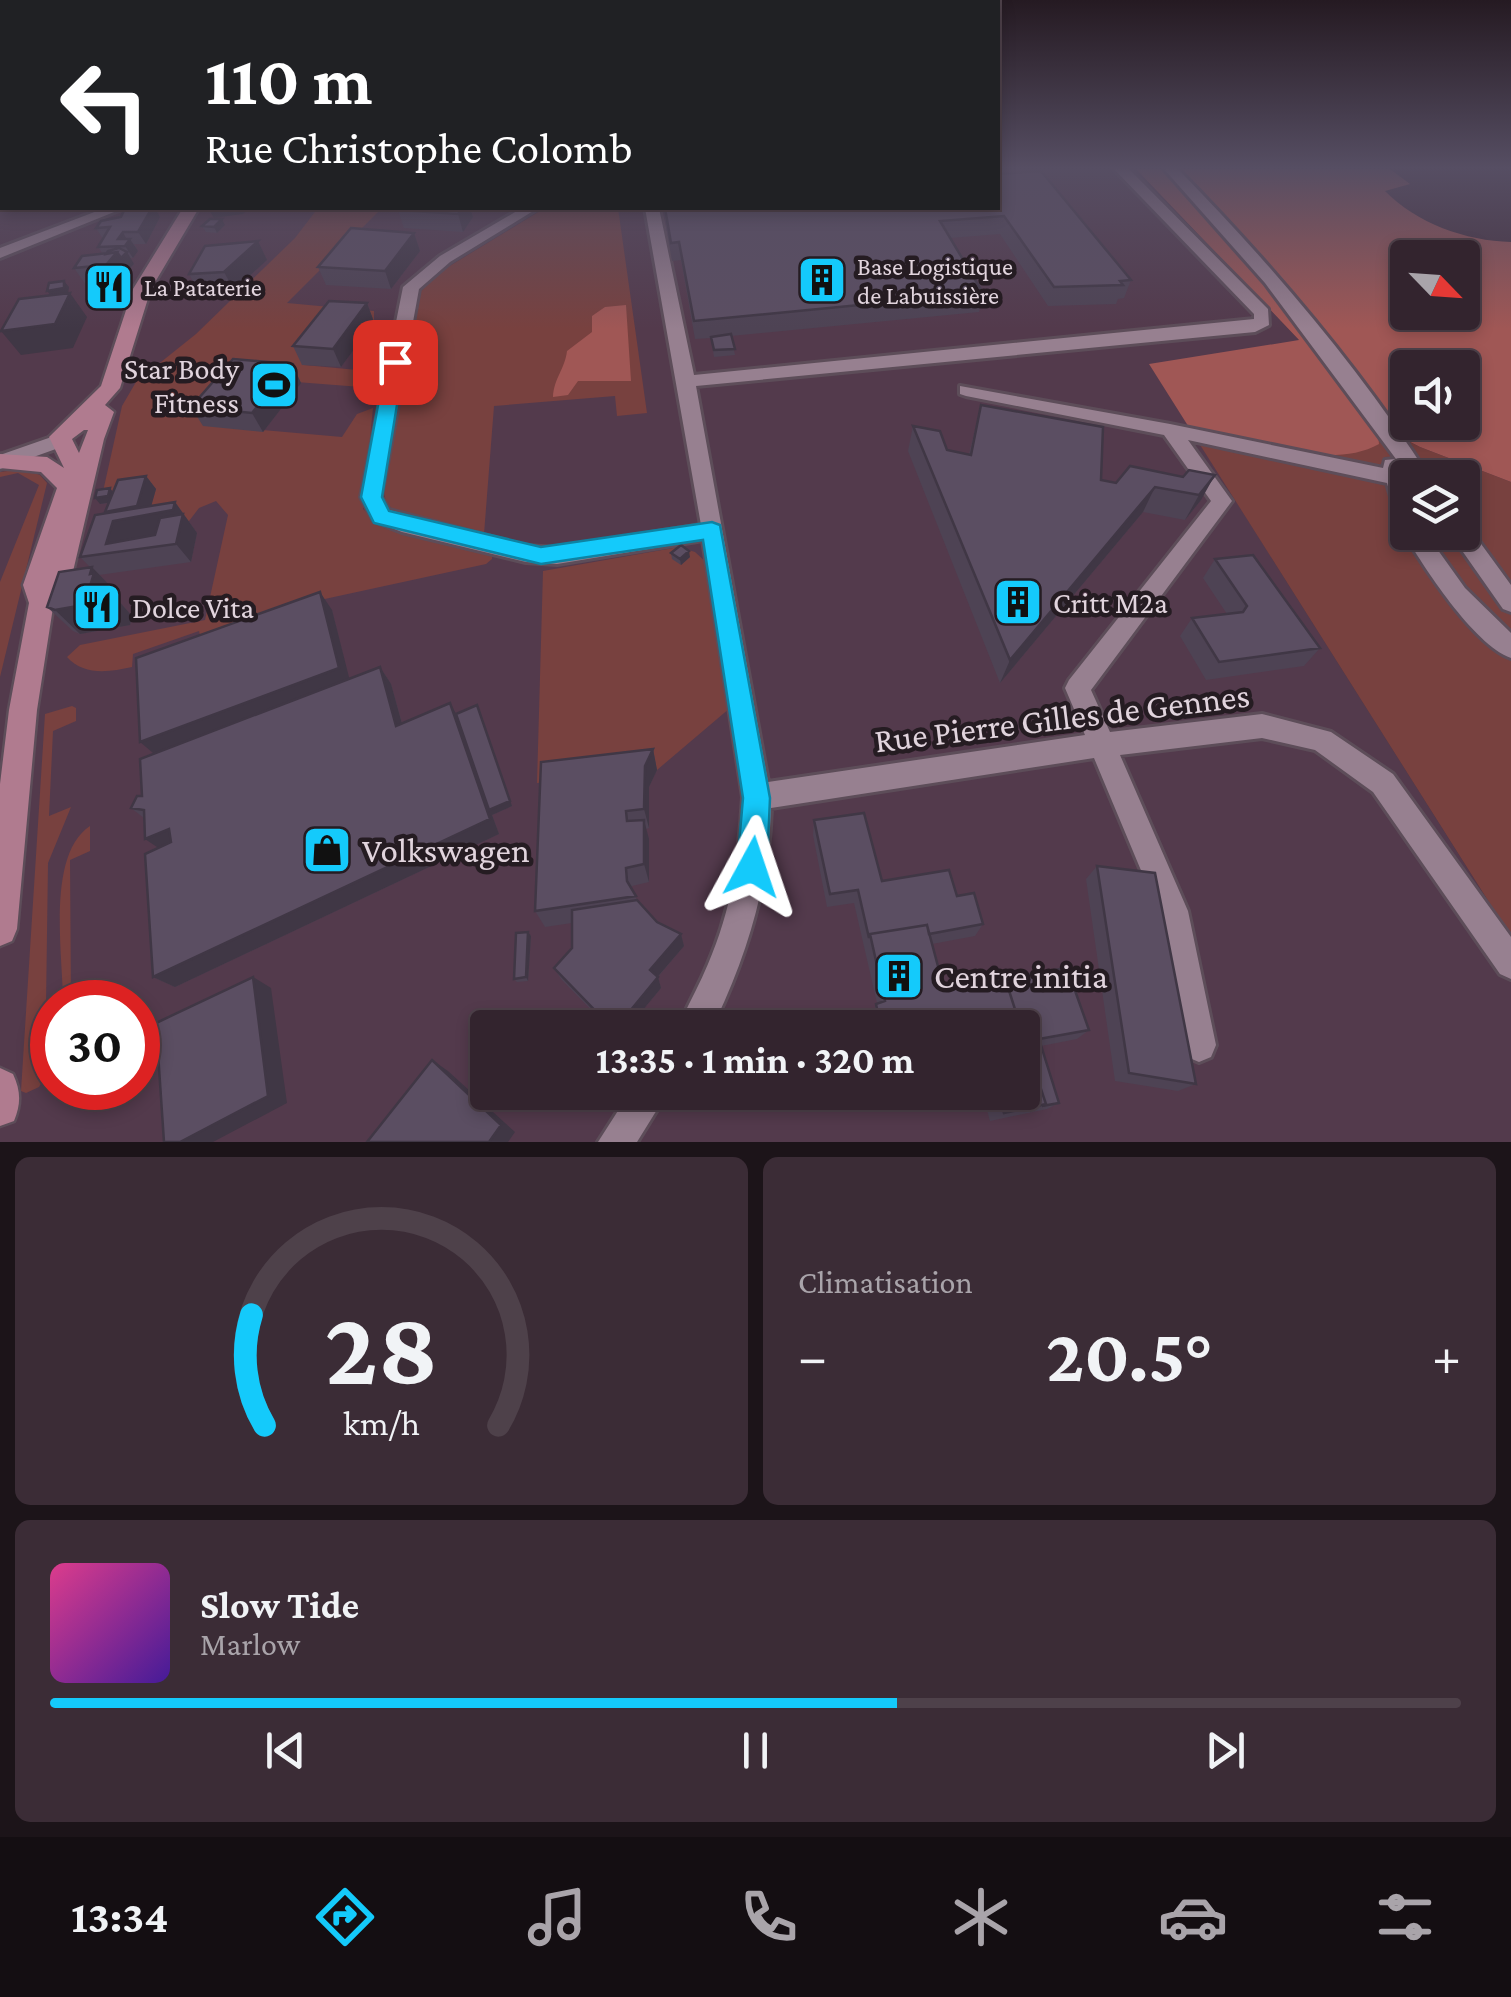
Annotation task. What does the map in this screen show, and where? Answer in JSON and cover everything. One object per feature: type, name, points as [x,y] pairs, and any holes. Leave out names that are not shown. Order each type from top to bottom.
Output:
[{"type":"main road","points":[[41,598],[58,580],[78,434],[110,388],[142,289],[182,222]]},
{"type":"main road","points":[[0,930],[22,714],[41,598],[36,585],[70,486],[78,434]]},
{"type":"main road","points":[[0,461],[48,464],[70,486]]},
{"type":"main road","points":[[0,1087],[0,1107]]},
{"type":"street","points":[[0,253],[80,222]]},
{"type":"street","points":[[507,222],[445,259],[411,287],[374,480],[374,508],[382,517],[402,524],[541,556],[712,530]]},
{"type":"street","points":[[655,222],[694,415],[756,798],[757,833],[744,902],[730,950],[702,1010]]},
{"type":"street","points":[[685,381],[1255,327],[1263,322],[1262,313],[1173,222]]},
{"type":"street","points":[[1220,222],[1258,263],[1407,460]]},
{"type":"street","points":[[966,390],[1390,477]]},
{"type":"street","points":[[1384,427],[1391,460]]},
{"type":"street","points":[[1170,430],[1222,501],[1078,688],[1173,910],[1200,1045]]},
{"type":"street","points":[[0,461],[78,434]]},
{"type":"street","points":[[1424,550],[1466,609],[1511,648]]},
{"type":"street","points":[[1473,550],[1511,602]]},
{"type":"street","name":"Rue Pierre Gilles de Gennes","points":[[756,798],[1100,746],[1262,726],[1322,740],[1384,783],[1511,963]]},
{"type":"street","points":[[616,1142],[638,1110]]},
{"type":"shaded area","points":[[0,222],[1187,222],[1300,341],[1150,365],[1511,937],[1511,1142],[0,1142]]},
{"type":"shaded area","points":[[307,222],[368,222],[287,303],[374,311],[374,322],[337,320],[304,365],[379,372],[374,388],[244,378],[204,425],[342,437],[357,414],[373,408],[363,509],[384,528],[492,552],[492,559],[486,564],[320,600],[201,640],[199,631],[133,654],[132,667],[106,671],[81,667],[67,657],[80,645],[205,620],[228,515],[216,501],[199,508],[189,521],[102,496],[122,406],[136,382],[196,334]]},
{"type":"shaded area","points":[[521,222],[620,222],[647,413],[617,416],[615,396],[494,406],[484,534],[395,512],[386,502],[384,492],[421,291],[443,270]]},
{"type":"shaded area","points":[[1187,222],[1430,222],[1460,234],[1511,242],[1511,482],[1480,470],[1480,460],[1454,460],[1406,440],[1480,440],[1480,350],[1390,350],[1390,432],[1377,425],[1379,444],[1359,452],[1336,455],[1286,451],[1190,429],[1149,364],[1299,340]]},
{"type":"shaded area","points":[[626,305],[631,381],[578,381],[568,395],[553,397],[567,351],[592,332],[592,316],[605,307]]},
{"type":"shaded area","points":[[1376,425],[1390,432],[1390,440],[1406,440],[1454,460],[1390,460],[1390,550],[1480,550],[1480,470],[1511,482],[1511,937],[1190,429]]},
{"type":"shaded area","points":[[23,469],[40,475],[47,483],[0,677],[0,582],[39,485],[18,473],[0,477],[0,472]]},
{"type":"shaded area","points":[[679,547],[695,552],[707,563],[730,708],[657,770],[537,783],[543,571]]},
{"type":"shaded area","points":[[76,708],[76,721],[53,731],[49,816],[71,807],[48,863],[46,980],[30,980],[30,1091],[26,1093],[21,1091],[45,714]]},
{"type":"shaded area","points":[[90,826],[90,851],[70,860],[71,980],[62,980],[62,882],[76,840]]},
{"type":"building","points":[[100,222],[144,222],[138,232],[123,232],[118,239],[130,239],[125,246],[98,247],[110,227],[96,228]]},
{"type":"building","name":"Base Logistique de Labuissière","points":[[667,222],[941,222],[983,293],[694,321],[679,242],[671,243]]},
{"type":"building","name":"Base Logistique de Labuissière","points":[[1008,222],[1083,222],[1131,280],[1120,281],[1123,285],[1054,287]]},
{"type":"building","points":[[351,228],[414,233],[385,271],[318,267]]},
{"type":"building","points":[[258,241],[224,272],[189,274],[205,246]]},
{"type":"building","points":[[119,248],[127,252],[121,258],[117,252],[106,254],[108,251]]},
{"type":"building","points":[[117,252],[106,265],[74,268],[82,256]]},
{"type":"building","points":[[64,281],[64,288],[47,291],[49,283]]},
{"type":"building","points":[[70,293],[55,324],[1,331],[19,299]]},
{"type":"building","points":[[329,301],[367,303],[333,349],[293,346]]},
{"type":"building","points":[[731,334],[735,349],[714,350],[711,337]]},
{"type":"building","points":[[233,359],[292,364],[252,413],[191,407]]},
{"type":"building","name":"Critt M2a","points":[[981,405],[1103,427],[1101,480],[1116,483],[1130,466],[1183,477],[1189,470],[1215,475],[1199,495],[1155,487],[1010,660],[913,426],[940,431],[947,450],[971,455]]},
{"type":"building","points":[[146,476],[137,506],[105,512],[118,480]]},
{"type":"building","points":[[110,488],[108,496],[95,498],[97,490]]},
{"type":"building","points":[[175,502],[173,510],[113,521],[106,544],[155,535],[160,518],[183,514],[176,544],[80,557],[95,515]]},
{"type":"building","points":[[681,545],[689,551],[680,559],[671,553]]},
{"type":"building","points":[[1253,555],[1320,648],[1219,662],[1192,618],[1243,612],[1247,606],[1215,559]]},
{"type":"building","points":[[92,567],[87,596],[110,592],[106,601],[55,610],[47,607],[59,572]]},
{"type":"building","points":[[320,592],[339,668],[140,742],[136,658]]},
{"type":"building","points":[[380,667],[396,726],[450,703],[490,819],[153,977],[145,854],[171,842],[169,829],[145,839],[144,810],[131,808],[137,796],[142,796],[140,759]]},
{"type":"building","points":[[477,705],[510,801],[489,810],[456,714]]},
{"type":"building","points":[[653,749],[645,766],[644,809],[626,811],[627,821],[644,820],[644,864],[626,868],[627,881],[636,896],[535,911],[541,762]]},
{"type":"building","points":[[864,813],[882,881],[949,870],[957,896],[974,893],[983,924],[929,934],[927,925],[870,934],[869,938],[858,890],[830,894],[814,820]]},
{"type":"building","points":[[1097,866],[1155,873],[1196,1084],[1129,1073]]},
{"type":"building","points":[[637,900],[657,922],[681,934],[650,970],[658,977],[631,1010],[595,1010],[554,968],[572,948],[572,910]]},
{"type":"building","name":"Centre initia","points":[[927,925],[943,985],[1004,975],[1015,1010],[877,1010],[876,1004],[885,1001],[870,934]]},
{"type":"building","points":[[528,932],[526,977],[514,979],[516,933]]},
{"type":"building","points":[[1067,968],[1089,1030],[1040,1039],[1040,1010],[1015,1010],[1005,978]]},
{"type":"building","points":[[253,977],[268,1096],[180,1142],[164,1142],[160,1021]]},
{"type":"building","points":[[1040,1042],[1059,1103],[1042,1106],[1046,1104],[1040,1086]]},
{"type":"building","points":[[432,1060],[470,1096],[470,1110],[485,1110],[501,1125],[489,1142],[367,1142]]},
{"type":"place","name":"Base Logistique de Labuissière","points":[[822,280]]},
{"type":"place","name":"La Pataterie","points":[[109,287]]},
{"type":"place","name":"Star Body Fitness","points":[[274,385]]},
{"type":"place","name":"Critt M2a","points":[[1018,602]]},
{"type":"place","name":"Dolce Vita","points":[[97,607]]},
{"type":"place","name":"Volkswagen","points":[[327,850]]},
{"type":"place","name":"Centre initia","points":[[899,976]]},
{"type":"route","points":[[395,362],[371,497],[382,517],[422,530],[541,556],[712,530],[756,798],[757,833],[752,867]]}]
